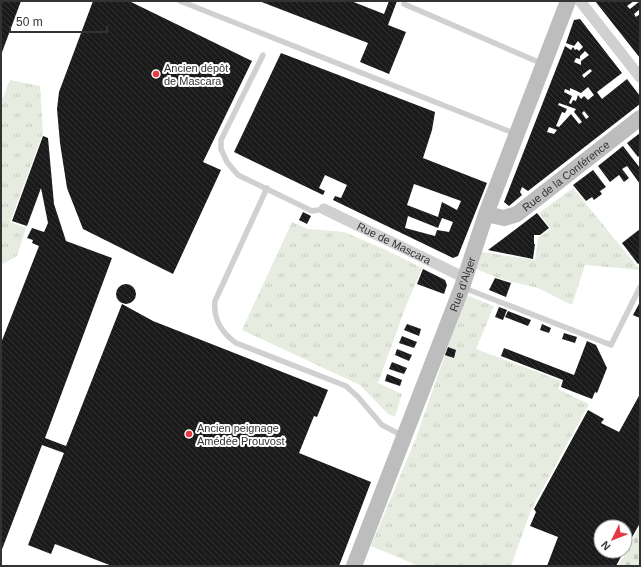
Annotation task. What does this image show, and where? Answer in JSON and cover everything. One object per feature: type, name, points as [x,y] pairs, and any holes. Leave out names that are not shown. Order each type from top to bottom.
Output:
[{"type":"street","name":"Rue d'Alger","points":[[354,566],[463,282],[486,214],[516,134],[568,1]]},
{"type":"street","points":[[580,1],[640,77]]},
{"type":"street","name":"Rue de la Conférence","points":[[486,214],[504,218],[517,214],[640,118]]},
{"type":"street","name":"Rue de Mascara","points":[[324,209],[463,282]]},
{"type":"lane","points":[[180,1],[516,134]]},
{"type":"lane","points":[[404,4],[544,64]]},
{"type":"lane","points":[[263,55],[222,140],[221,149],[227,162],[238,175],[312,211],[324,209]]},
{"type":"lane","points":[[267,188],[215,301],[214,312],[220,328],[236,343],[346,386],[358,397],[382,425],[404,436]]},
{"type":"lane","points":[[463,282],[611,345],[640,287]]},
{"type":"green space","points":[[10,80],[40,86],[43,133],[10,222],[26,228],[17,256],[1,265],[1,102]]},
{"type":"green space","points":[[573,188],[640,270],[585,265],[572,305],[538,288],[501,279],[476,269],[482,252],[535,260],[538,238],[551,229],[539,213]]},
{"type":"green space","points":[[292,222],[308,229],[344,232],[386,250],[422,268],[406,306],[378,383],[402,394],[395,417],[388,414],[360,385],[242,330]]},
{"type":"green space","points":[[466,295],[494,306],[476,349],[561,381],[558,389],[589,404],[531,510],[511,566],[419,566],[371,546],[416,438]]},
{"type":"green space","points":[[640,526],[640,566],[618,566],[622,559],[633,559],[633,539]]},
{"type":"building","points":[[1,1],[21,1],[1,55]]},
{"type":"building","points":[[93,1],[129,1],[252,61],[203,162],[221,170],[173,274],[83,229],[67,188],[60,143],[57,109],[59,92]]},
{"type":"building","points":[[259,1],[351,1],[384,14],[389,1],[397,1],[388,25],[406,32],[389,74],[360,62],[368,43]]},
{"type":"building","points":[[595,1],[634,1],[627,6],[630,9],[640,1],[640,9],[634,14],[636,17],[640,14],[640,58]]},
{"type":"building","points":[[580,19],[622,73],[597,92],[602,99],[627,79],[640,96],[640,104],[528,191],[522,187],[520,192],[522,195],[509,206],[504,202],[565,46],[571,50],[573,47],[575,50],[577,49],[579,51],[583,47],[578,41],[574,46],[566,43],[574,20]],"holes":[[[585,51],[589,55],[581,61],[581,65],[574,62],[576,58],[580,59],[580,56]],[[590,69],[592,71],[584,78],[582,75]],[[588,87],[594,95],[588,100],[584,96],[581,99],[578,95],[576,101],[573,100],[571,104],[569,103],[572,96],[564,92],[565,89],[570,91],[570,88],[581,93]],[[559,103],[576,109],[574,112],[582,122],[579,124],[571,114],[559,127],[556,126],[562,112],[565,113],[567,109],[558,105]],[[584,111],[589,117],[586,119],[582,113]],[[549,127],[557,130],[554,134],[547,132]]]},
{"type":"building","points":[[281,53],[435,112],[432,130],[423,158],[487,183],[458,256],[453,258],[333,200],[335,196],[341,198],[347,185],[325,175],[319,188],[325,191],[323,195],[234,152]],"holes":[[[414,184],[461,201],[457,210],[442,202],[438,217],[407,205]],[[408,216],[438,228],[442,218],[453,222],[449,232],[437,230],[435,236],[405,228]]]},
{"type":"building","points":[[640,133],[640,155],[638,157],[627,143]]},
{"type":"building","name":"Ancien peignage Amédée Prouvost","points":[[43,136],[48,138],[54,204],[66,241],[112,258],[45,438],[66,446],[122,304],[153,321],[328,390],[317,417],[314,416],[299,453],[371,482],[339,566],[112,566],[55,544],[51,554],[28,545],[64,453],[42,445],[1,552],[1,343],[39,246],[32,243],[33,240],[27,238],[32,228],[44,232],[48,223],[41,188],[27,226],[12,221]]},
{"type":"building","points":[[623,146],[640,168],[640,184],[627,166],[622,169],[629,178],[624,182],[619,175],[610,182],[598,166]]},
{"type":"building","points":[[593,170],[606,187],[600,191],[602,194],[594,200],[592,197],[586,201],[573,185]]},
{"type":"building","points":[[303,212],[311,216],[307,224],[299,220]]},
{"type":"building","points":[[537,213],[549,228],[540,235],[534,235],[535,244],[533,259],[488,250]]},
{"type":"building","points":[[640,229],[640,263],[638,264],[622,243]]},
{"type":"building","points":[[423,269],[445,280],[447,285],[444,294],[417,284]]},
{"type":"building","points":[[495,278],[511,283],[506,297],[489,290]]},
{"type":"building","points":[[126,284],[133,287],[136,294],[133,301],[126,304],[119,301],[116,294],[119,287]]},
{"type":"building","points":[[640,302],[640,318],[633,315]]},
{"type":"building","points":[[499,307],[507,310],[503,320],[495,317]]},
{"type":"building","points":[[508,311],[531,320],[528,326],[505,317]]},
{"type":"building","points":[[407,324],[421,329],[419,336],[404,330]]},
{"type":"building","points":[[542,324],[551,328],[549,333],[540,330]]},
{"type":"building","points":[[564,333],[577,337],[575,343],[562,339]]},
{"type":"building","points":[[402,336],[417,342],[414,348],[399,343]]},
{"type":"building","points":[[587,341],[596,345],[607,368],[597,393],[595,392],[592,399],[561,387],[563,380],[501,356],[504,348],[574,375]]},
{"type":"building","points":[[448,347],[456,350],[454,358],[445,355]]},
{"type":"building","points":[[397,349],[412,355],[409,361],[395,355]]},
{"type":"building","points":[[392,362],[407,368],[404,374],[389,369]]},
{"type":"building","points":[[387,374],[402,380],[400,386],[385,381]]},
{"type":"building","points":[[640,394],[640,523],[633,536],[633,519],[593,519],[593,559],[620,559],[616,566],[547,566],[558,537],[530,526],[536,512],[534,509],[588,410],[604,419],[601,423],[619,432]]},
{"type":"place","name":"Ancien dépôt de Mascara","points":[[156,74]]},
{"type":"place","name":"Ancien peignage Amédée Prouvost","points":[[189,434]]}]
